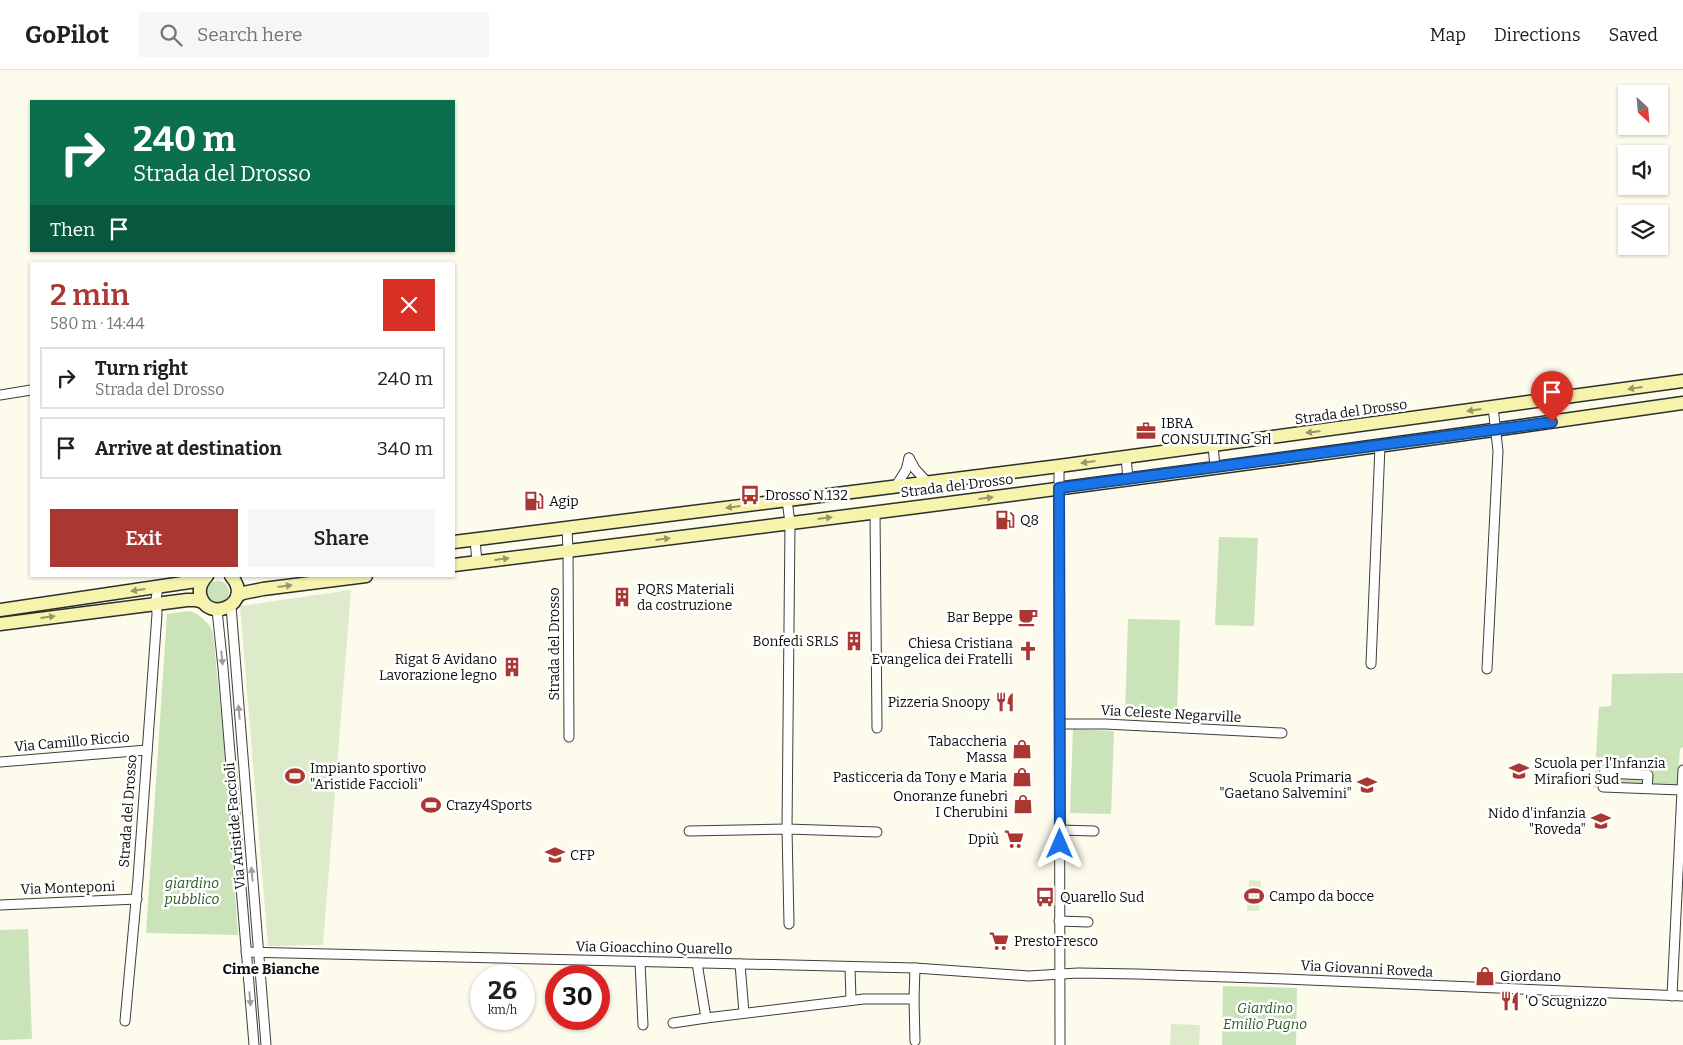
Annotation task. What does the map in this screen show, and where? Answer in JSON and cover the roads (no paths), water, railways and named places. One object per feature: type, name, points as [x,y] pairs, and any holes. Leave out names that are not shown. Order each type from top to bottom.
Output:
[{"type":"street","name":"Strada del Drosso","points":[[455,542],[1059,466],[1683,382]]},
{"type":"street","points":[[0,395],[30,390]]},
{"type":"street","name":"Strada del Drosso","points":[[455,566],[1215,468],[1683,403]]},
{"type":"street","points":[[1487,669],[1498,451],[1493,407]]},
{"type":"street","points":[[1213,445],[1215,468]]},
{"type":"street","points":[[1371,664],[1380,446]]},
{"type":"street","points":[[1126,457],[1128,479]]},
{"type":"street","name":"Strada del Drosso","points":[[896,486],[906,470],[909,458],[927,482]]},
{"type":"street","points":[[1059,466],[1060,1045]]},
{"type":"street","points":[[787,500],[790,523],[787,830],[789,924]]},
{"type":"street","points":[[876,512],[877,728]]},
{"type":"street","name":"Strada del Drosso","points":[[567,528],[568,737]]},
{"type":"street","points":[[475,539],[477,562]]},
{"type":"street","points":[[233,577],[237,585],[234,601]]},
{"type":"street","points":[[0,624],[196,600],[217,610],[223,609],[243,593],[358,577]]},
{"type":"street","points":[[0,610],[158,587],[205,578]]},
{"type":"street","points":[[203,602],[200,591],[205,578]]},
{"type":"street","name":"Strada del Drosso","points":[[125,1021],[137,899],[158,587]]},
{"type":"street","name":"Via Aristide Faccioli","points":[[234,601],[266,1045]]},
{"type":"street","name":"Via Aristide Faccioli","points":[[217,610],[226,694],[254,1045]]},
{"type":"street","name":"Via Celeste Negarville","points":[[1060,724],[1105,724],[1282,733]]},
{"type":"street","name":"Via Camillo Riccio","points":[[0,762],[147,750]]},
{"type":"street","points":[[1672,996],[1683,770]]},
{"type":"street","points":[[1647,788],[1648,775],[1604,773],[1603,787],[1682,790]]},
{"type":"street","points":[[689,831],[787,830],[877,832]]},
{"type":"street","points":[[1060,830],[1094,831]]},
{"type":"street","name":"Via Monteponi","points":[[0,905],[137,899]]},
{"type":"street","points":[[1060,921],[1088,922]]},
{"type":"street","name":"Via Gioacchino Quarello","points":[[246,952],[915,968],[1030,976],[1060,974]]},
{"type":"street","points":[[640,962],[643,1025]]},
{"type":"street","points":[[697,963],[706,1018]]},
{"type":"street","points":[[740,964],[744,1013]]},
{"type":"street","points":[[850,967],[851,1000]]},
{"type":"street","points":[[915,968],[915,1041]]},
{"type":"street","name":"Via Giovanni Roveda","points":[[1060,974],[1286,978],[1683,996]]},
{"type":"street","points":[[673,1023],[851,1000],[914,999]]},
{"type":"place","name":"IBRA CONSULTING Srl","points":[[1146,431]]},
{"type":"place","name":"Drosso N.132","points":[[750,495]]},
{"type":"place","name":"Agip","points":[[534,501]]},
{"type":"place","name":"Q8","points":[[1005,520]]},
{"type":"place","name":"PQRS Materiali da costruzione","points":[[622,597]]},
{"type":"place","name":"Bar Beppe","points":[[1028,617]]},
{"type":"place","name":"Bonfedi SRLS","points":[[854,641]]},
{"type":"place","name":"Chiesa Cristiana Evangelica dei Fratelli","points":[[1028,651]]},
{"type":"place","name":"Rigat & Avidano Lavorazione legno","points":[[512,667]]},
{"type":"place","name":"Pizzeria Snoopy","points":[[1005,702]]},
{"type":"place","name":"Tabaccheria Massa","points":[[1022,749]]},
{"type":"place","name":"Scuola per l'Infanzia Mirafiori Sud","points":[[1519,771]]},
{"type":"place","name":"Impianto sportivo \"Aristide Faccioli\"","points":[[295,776]]},
{"type":"place","name":"Pasticceria da Tony e Maria","points":[[1022,777]]},
{"type":"place","name":"Scuola Primaria \"Gaetano Salvemini\"","points":[[1367,785]]},
{"type":"place","name":"Onoranze funebri I Cherubini","points":[[1023,804]]},
{"type":"place","name":"Crazy4Sports","points":[[431,805]]},
{"type":"place","name":"Nido d'infanzia \"Roveda\"","points":[[1601,821]]},
{"type":"place","name":"Dpiù","points":[[1014,839]]},
{"type":"place","name":"CFP","points":[[555,855]]},
{"type":"place","name":"Campo da bocce","points":[[1254,896]]},
{"type":"place","name":"Quarello Sud","points":[[1045,897]]},
{"type":"place","name":"PrestoFresco","points":[[999,941]]},
{"type":"place","name":"Giordano","points":[[1485,976]]},
{"type":"place","name":"'O Scugnizzo","points":[[1510,1001]]},
{"type":"district","name":"Cime Bianche","points":[[271,969]]},
{"type":"park label","name":"giardino pubblico","points":[[192,892]]},
{"type":"park label","name":"Giardino Emilio Pugno","points":[[1265,1016]]}]
